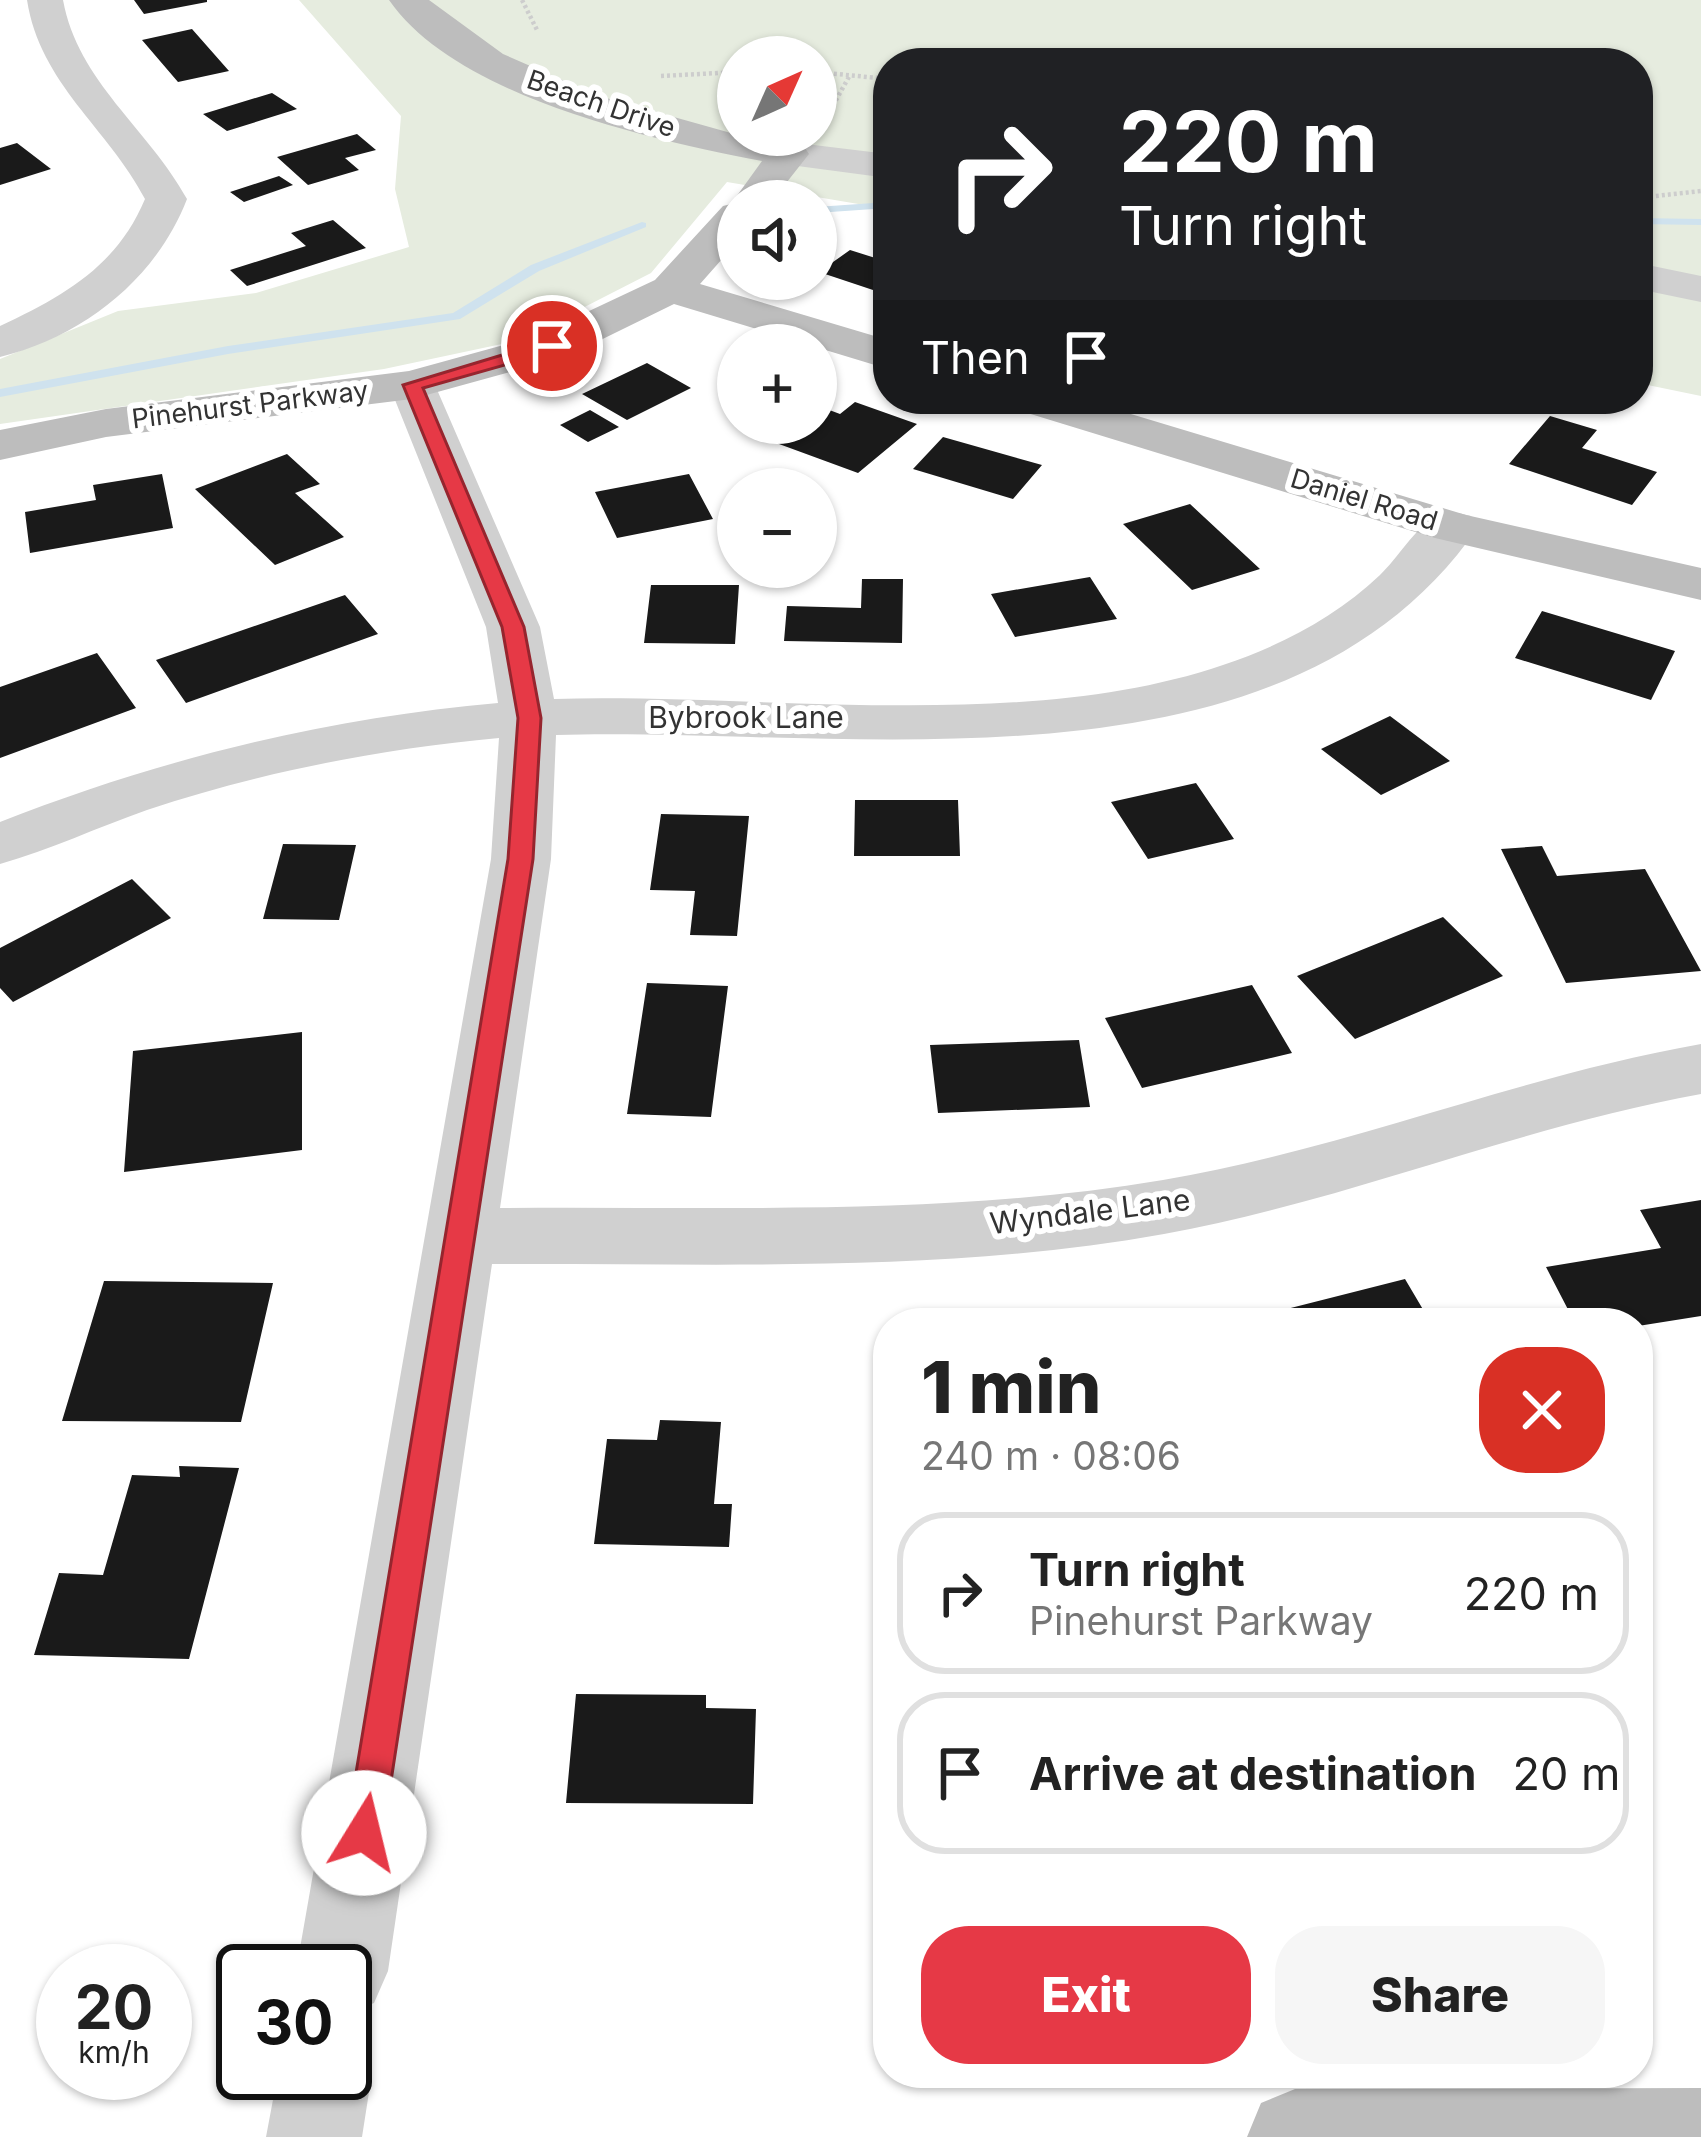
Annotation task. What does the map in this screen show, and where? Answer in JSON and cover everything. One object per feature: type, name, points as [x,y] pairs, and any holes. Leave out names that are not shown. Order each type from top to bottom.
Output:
[{"type":"street","name":"Beach Drive","points":[[406,0],[472,52],[565,97],[717,140]]},
{"type":"street","points":[[0,343],[80,306],[115,282],[144,250],[166,199],[153,170],[66,74],[36,22]]},
{"type":"street","points":[[767,180],[786,156]]},
{"type":"street","name":"Beach Drive","points":[[805,156],[873,164]]},
{"type":"street","name":"Pinehurst Parkway","points":[[0,445],[106,423],[412,385],[552,346],[671,290],[717,239]]},
{"type":"street","points":[[1653,279],[1701,289]]},
{"type":"street","points":[[671,290],[873,351]]},
{"type":"street","points":[[346,1944],[521,859],[529,718],[513,627],[412,385]]},
{"type":"street","name":"Daniel Road","points":[[1080,414],[1453,527],[1701,584]]},
{"type":"street","name":"Bybrook Lane","points":[[0,844],[175,781],[358,737],[529,718],[1024,717],[1175,696],[1332,638],[1392,595],[1453,527]]},
{"type":"street","name":"Wyndale Lane","points":[[462,1236],[914,1229],[1162,1208],[1350,1162],[1633,1079],[1701,1070]]},
{"type":"street","points":[[314,2137],[320,2100]]},
{"type":"street","points":[[1295,2137],[1701,2136]]},
{"type":"path","points":[[522,0],[539,32]]},
{"type":"path","points":[[655,75],[717,73]]},
{"type":"path","points":[[837,74],[873,77]]},
{"type":"path","points":[[837,98],[850,75]]},
{"type":"path","points":[[1653,196],[1701,191]]},
{"type":"shaded area","points":[[299,0],[1701,0],[1701,396],[1653,386],[1653,48],[873,48],[873,206],[837,200],[837,180],[717,180],[717,194],[651,273],[520,340],[384,369],[0,424],[0,359],[118,311],[256,293],[409,247],[395,189],[401,116]]},
{"type":"building","points":[[134,0],[207,0],[207,2],[144,14]]},
{"type":"building","points":[[192,29],[229,71],[178,82],[142,40]]},
{"type":"building","points":[[272,93],[297,109],[227,131],[203,114]]},
{"type":"building","points":[[357,134],[376,150],[345,158],[359,170],[308,185],[277,157]]},
{"type":"building","points":[[17,143],[51,169],[0,185],[0,148]]},
{"type":"building","points":[[279,176],[293,185],[244,202],[230,192]]},
{"type":"building","points":[[333,220],[366,248],[247,286],[230,270],[306,246],[291,233]]},
{"type":"building","points":[[850,250],[873,257],[873,290],[837,278],[837,259]]},
{"type":"building","points":[[647,363],[691,388],[627,420],[582,394]]},
{"type":"building","points":[[855,402],[873,408],[873,414],[917,424],[858,473],[779,444],[837,444],[837,413]]},
{"type":"building","points":[[590,410],[619,427],[588,442],[560,425]]},
{"type":"building","points":[[1550,416],[1597,430],[1582,448],[1657,472],[1632,505],[1509,464]]},
{"type":"building","points":[[943,437],[1042,465],[1013,499],[913,469]]},
{"type":"building","points":[[287,454],[320,484],[295,493],[344,537],[275,565],[195,489]]},
{"type":"building","points":[[162,474],[173,528],[30,553],[25,512],[96,500],[93,485]]},
{"type":"building","points":[[689,474],[713,519],[617,538],[595,492]]},
{"type":"building","points":[[1190,504],[1260,569],[1192,590],[1123,524]]},
{"type":"building","points":[[1090,577],[1117,619],[1015,637],[991,594]]},
{"type":"building","points":[[862,579],[903,579],[902,643],[784,641],[787,606],[861,608]]},
{"type":"building","points":[[651,585],[739,588],[735,644],[644,643]]},
{"type":"building","points":[[345,595],[378,634],[186,703],[156,660]]},
{"type":"building","points":[[1542,611],[1675,651],[1651,700],[1515,658]]},
{"type":"building","points":[[97,653],[136,708],[0,758],[0,687]]},
{"type":"building","points":[[1390,716],[1450,761],[1381,795],[1321,749]]},
{"type":"building","points":[[1196,783],[1234,839],[1148,859],[1111,802]]},
{"type":"building","points":[[855,800],[958,800],[960,856],[854,856]]},
{"type":"building","points":[[661,814],[749,816],[737,936],[690,935],[695,891],[650,890]]},
{"type":"building","points":[[283,844],[356,845],[339,920],[263,919]]},
{"type":"building","points":[[1542,846],[1557,876],[1645,869],[1701,971],[1566,983],[1501,849]]},
{"type":"building","points":[[132,879],[171,918],[13,1002],[0,988],[0,948]]},
{"type":"building","points":[[1443,917],[1503,976],[1355,1039],[1297,976]]},
{"type":"building","points":[[647,983],[728,986],[711,1117],[627,1114]]},
{"type":"building","points":[[1252,985],[1292,1053],[1142,1088],[1105,1018]]},
{"type":"building","points":[[302,1032],[302,1150],[124,1172],[133,1051]]},
{"type":"building","points":[[1079,1040],[1090,1107],[938,1113],[930,1045]]},
{"type":"building","points":[[1701,1200],[1701,1316],[1653,1324],[1653,1308],[1567,1308],[1546,1267],[1661,1248],[1640,1210]]},
{"type":"building","points":[[1405,1279],[1422,1308],[1290,1308]]},
{"type":"building","points":[[104,1281],[273,1283],[241,1422],[62,1421]]},
{"type":"building","points":[[660,1420],[721,1422],[714,1504],[732,1504],[729,1547],[594,1544],[607,1439],[657,1440]]},
{"type":"building","points":[[179,1466],[239,1468],[189,1659],[34,1655],[59,1573],[103,1575],[132,1475],[180,1477]]},
{"type":"building","points":[[576,1694],[706,1695],[706,1708],[756,1709],[753,1804],[566,1803]]},
{"type":"waterway","points":[[837,209],[873,206]]},
{"type":"waterway","points":[[1653,221],[1701,222]]},
{"type":"waterway","points":[[0,393],[228,350],[456,316],[535,268],[642,225]]},
{"type":"route","points":[[364,1833],[521,859],[529,718],[513,627],[412,385],[552,346]]}]
